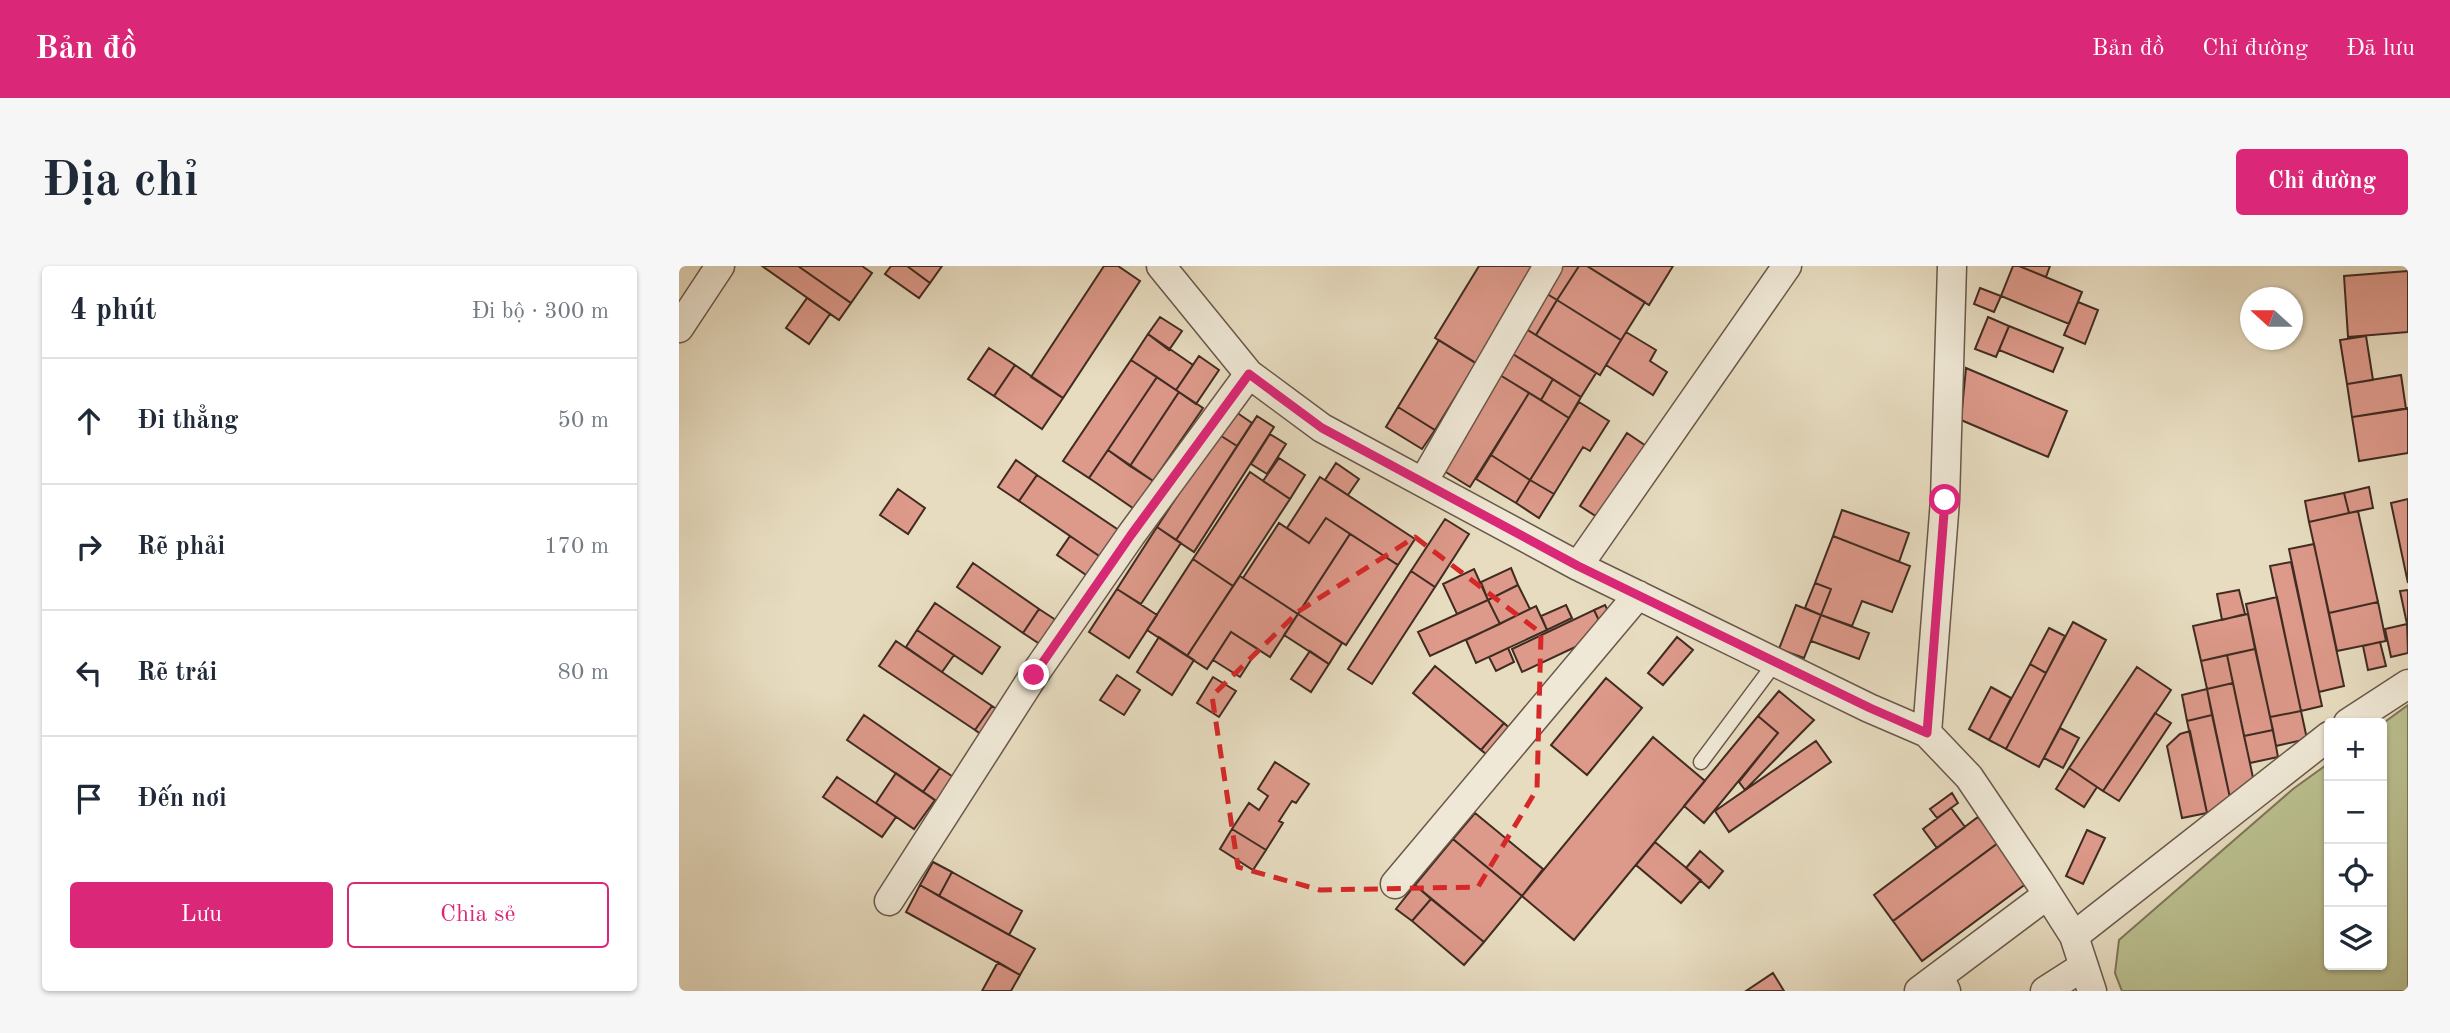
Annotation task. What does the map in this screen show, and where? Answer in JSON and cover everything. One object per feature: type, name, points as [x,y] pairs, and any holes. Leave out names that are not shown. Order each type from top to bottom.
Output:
[{"type":"street","points":[[679,328],[720,266]]},
{"type":"street","points":[[1161,266],[1249,374],[1322,428],[1578,566],[1775,663],[1927,733],[1969,777],[2074,936],[2088,978],[2045,991]]},
{"type":"street","points":[[1423,482],[1548,266]]},
{"type":"street","points":[[1578,566],[1787,266]]},
{"type":"street","points":[[1927,733],[1945,500],[1952,266]]},
{"type":"street","points":[[889,901],[1034,675],[1131,535],[1249,374]]},
{"type":"street","points":[[1395,884],[1638,595]]},
{"type":"street","points":[[2356,718],[2408,684]]},
{"type":"street","points":[[2074,936],[2324,740]]},
{"type":"street","points":[[1935,986],[2047,895]]},
{"type":"lane","points":[[1701,762],[1775,663]]},
{"type":"highlighted area","points":[[1415,537],[1541,633],[1537,789],[1478,887],[1320,890],[1238,867],[1212,696],[1299,611]]},
{"type":"green space","points":[[2408,705],[2408,991],[2122,991],[2115,973],[2119,940],[2293,789],[2324,767],[2324,970],[2387,970],[2387,720]]},
{"type":"building","points":[[762,266],[798,266],[851,303],[839,320]]},
{"type":"building","points":[[798,266],[862,266],[872,273],[851,303]]},
{"type":"building","points":[[891,266],[907,266],[930,283],[919,298],[885,274]]},
{"type":"building","points":[[907,266],[942,266],[930,283]]},
{"type":"building","points":[[1104,266],[1118,266],[1140,281],[1063,398],[1031,377]]},
{"type":"building","points":[[1479,266],[1544,266],[1482,367],[1435,338]]},
{"type":"building","points":[[1561,266],[1579,266],[1557,300],[1544,292]]},
{"type":"building","points":[[1579,266],[1587,266],[1645,302],[1621,340],[1557,300]]},
{"type":"building","points":[[1587,266],[1673,266],[1649,305]]},
{"type":"building","points":[[2013,266],[2019,266],[2082,292],[2069,324],[2001,296]]},
{"type":"building","points":[[2019,266],[2050,266],[2046,277]]},
{"type":"building","points":[[2408,271],[2408,332],[2348,337],[2344,276]]},
{"type":"building","points":[[1980,288],[2001,296],[1994,312],[1974,304]]},
{"type":"building","points":[[1544,292],[1557,300],[1536,335],[1523,327]]},
{"type":"building","points":[[807,298],[830,314],[809,344],[786,328]]},
{"type":"building","points":[[1557,300],[1621,340],[1600,375],[1536,335]]},
{"type":"building","points":[[2078,302],[2098,310],[2085,344],[2064,335]]},
{"type":"building","points":[[1160,317],[1182,331],[1169,350],[1148,334]]},
{"type":"building","points":[[1988,317],[2009,326],[1996,357],[1975,349]]},
{"type":"building","points":[[2009,326],[2063,348],[2053,372],[1999,350]]},
{"type":"building","points":[[1523,327],[1596,373],[1581,397],[1508,351]]},
{"type":"building","points":[[1626,332],[1656,350],[1650,361],[1667,372],[1653,395],[1606,365]]},
{"type":"building","points":[[1148,334],[1193,365],[1176,390],[1131,360]]},
{"type":"building","points":[[2366,336],[2373,380],[2347,384],[2340,340]]},
{"type":"building","points":[[1439,340],[1476,363],[1435,430],[1398,407]]},
{"type":"building","points":[[989,348],[1015,365],[994,396],[968,379]]},
{"type":"building","points":[[1508,351],[1553,379],[1541,400],[1495,372]]},
{"type":"building","points":[[1199,356],[1219,370],[1196,404],[1176,390]]},
{"type":"building","points":[[1131,360],[1157,377],[1089,478],[1063,461]]},
{"type":"building","points":[[1015,365],[1063,398],[1042,429],[994,396]]},
{"type":"building","points":[[1966,368],[2067,411],[2048,457],[1961,420]]},
{"type":"building","points":[[1495,372],[1529,393],[1470,487],[1436,466]]},
{"type":"building","points":[[2401,375],[2406,409],[2352,417],[2347,384]]},
{"type":"building","points":[[1157,377],[1179,392],[1130,466],[1108,450]]},
{"type":"building","points":[[1553,379],[1581,397],[1569,418],[1541,400]]},
{"type":"building","points":[[1179,392],[1203,408],[1153,481],[1130,466]]},
{"type":"building","points":[[1529,393],[1569,418],[1530,480],[1491,455]]},
{"type":"building","points":[[1579,402],[1609,421],[1590,451],[1583,447],[1554,494],[1530,480]]},
{"type":"building","points":[[1398,407],[1435,430],[1422,449],[1386,427]]},
{"type":"building","points":[[2408,408],[2408,453],[2359,461],[2352,417]]},
{"type":"building","points":[[1233,410],[1252,423],[1237,446],[1218,434]]},
{"type":"building","points":[[1257,416],[1274,427],[1194,552],[1176,540]]},
{"type":"building","points":[[1627,433],[1652,450],[1605,522],[1580,506]]},
{"type":"building","points":[[1218,434],[1237,446],[1176,540],[1157,527]]},
{"type":"building","points":[[1270,434],[1286,444],[1267,474],[1251,464]]},
{"type":"building","points":[[1108,450],[1162,487],[1143,515],[1089,478]]},
{"type":"building","points":[[1491,455],[1530,480],[1516,503],[1476,479]]},
{"type":"building","points":[[1279,458],[1305,475],[1290,499],[1263,481]]},
{"type":"building","points":[[1016,460],[1037,475],[1019,501],[998,487]]},
{"type":"building","points":[[1336,463],[1359,479],[1348,495],[1325,480]]},
{"type":"building","points":[[1250,472],[1290,499],[1233,586],[1193,559]]},
{"type":"building","points":[[1037,475],[1126,535],[1108,562],[1019,501]]},
{"type":"building","points":[[1320,477],[1415,539],[1398,565],[1326,518],[1309,543],[1287,528]]},
{"type":"building","points":[[1530,480],[1554,494],[1539,518],[1516,503]]},
{"type":"building","points":[[2369,487],[2373,508],[2349,513],[2344,493]]},
{"type":"building","points":[[898,489],[925,508],[908,534],[880,515]]},
{"type":"building","points":[[2344,493],[2349,513],[2309,522],[2305,501]]},
{"type":"building","points":[[2408,499],[2408,583],[2391,503]]},
{"type":"building","points":[[1842,510],[1909,533],[1899,562],[1833,536]]},
{"type":"building","points":[[2358,511],[2378,602],[2329,613],[2309,522]]},
{"type":"building","points":[[1326,518],[1350,534],[1298,614],[1243,578],[1279,523],[1309,543]]},
{"type":"building","points":[[1445,519],[1469,534],[1435,587],[1411,571]]},
{"type":"building","points":[[1157,527],[1181,543],[1141,604],[1117,589]]},
{"type":"building","points":[[1350,534],[1398,565],[1346,645],[1298,614]]},
{"type":"building","points":[[1070,536],[1108,562],[1095,581],[1057,555]]},
{"type":"building","points":[[1833,536],[1910,566],[1892,612],[1862,601],[1852,626],[1821,615],[1831,589],[1815,583]]},
{"type":"building","points":[[2314,544],[2344,686],[2319,692],[2289,549]]},
{"type":"building","points":[[1193,559],[1233,586],[1187,656],[1147,630]]},
{"type":"building","points":[[2291,562],[2322,706],[2301,711],[2270,566]]},
{"type":"building","points":[[973,563],[1039,609],[1023,633],[957,587]]},
{"type":"building","points":[[1511,568],[1518,585],[1488,600],[1481,582]]},
{"type":"building","points":[[1474,569],[1488,600],[1457,614],[1443,584]]},
{"type":"building","points":[[1411,571],[1435,587],[1372,684],[1348,669]]},
{"type":"building","points":[[1240,576],[1298,614],[1270,657],[1231,632],[1207,669],[1187,656]]},
{"type":"building","points":[[1815,583],[1831,589],[1821,615],[1805,608]]},
{"type":"building","points":[[1518,585],[1530,609],[1500,624],[1488,600]]},
{"type":"building","points":[[1117,589],[1157,615],[1129,658],[1089,632]]},
{"type":"building","points":[[2239,590],[2245,614],[2222,620],[2217,594]]},
{"type":"building","points":[[2408,590],[2408,624],[2407,624],[2400,591]]},
{"type":"building","points":[[2277,597],[2301,711],[2270,717],[2246,604]]},
{"type":"building","points":[[1488,600],[1500,624],[1430,656],[1418,632]]},
{"type":"building","points":[[2378,602],[2386,641],[2337,651],[2329,613]]},
{"type":"building","points":[[935,603],[1000,647],[982,674],[917,630]]},
{"type":"building","points":[[1566,605],[1572,618],[1547,630],[1541,616]]},
{"type":"building","points":[[1605,605],[1613,621],[1602,627],[1594,610]]},
{"type":"building","points":[[1796,605],[1821,615],[1804,658],[1779,649]]},
{"type":"building","points":[[1536,606],[1547,630],[1476,663],[1466,640]]},
{"type":"building","points":[[1039,609],[1065,626],[1049,650],[1023,633]]},
{"type":"building","points":[[1594,610],[1605,633],[1522,672],[1512,649]]},
{"type":"building","points":[[1298,614],[1342,643],[1329,664],[1284,635]]},
{"type":"building","points":[[2248,614],[2255,649],[2201,661],[2193,626]]},
{"type":"building","points":[[1821,615],[1869,633],[1859,659],[1811,641]]},
{"type":"building","points":[[2073,622],[2106,640],[2039,767],[2006,749]]},
{"type":"building","points":[[2407,624],[2408,653],[2391,657],[2385,629]]},
{"type":"building","points":[[2049,628],[2065,636],[2046,673],[2030,664]]},
{"type":"building","points":[[917,630],[954,655],[942,672],[906,647]]},
{"type":"building","points":[[1231,632],[1258,649],[1240,677],[1213,660]]},
{"type":"building","points":[[1159,637],[1194,660],[1172,695],[1137,672]]},
{"type":"building","points":[[1677,637],[1693,650],[1663,685],[1648,673]]},
{"type":"building","points":[[896,641],[992,706],[975,730],[879,666]]},
{"type":"building","points":[[2380,642],[2386,666],[2368,670],[2363,646]]},
{"type":"building","points":[[1508,648],[1514,662],[1496,671],[1489,657]]},
{"type":"building","points":[[2255,649],[2273,730],[2244,736],[2227,655]]},
{"type":"building","points":[[1310,651],[1329,664],[1311,692],[1291,679]]},
{"type":"building","points":[[2227,655],[2233,683],[2207,689],[2201,661]]},
{"type":"building","points":[[2030,664],[2046,673],[2006,749],[1989,740]]},
{"type":"building","points":[[1435,666],[1504,723],[1481,750],[1413,693]]},
{"type":"building","points":[[2137,667],[2171,690],[2103,791],[2069,768]]},
{"type":"building","points":[[1117,675],[1140,690],[1124,715],[1100,700]]},
{"type":"building","points":[[1213,677],[1236,691],[1219,717],[1197,703]]},
{"type":"building","points":[[1606,678],[1642,708],[1587,775],[1551,745]]},
{"type":"building","points":[[2233,683],[2256,792],[2230,798],[2207,689]]},
{"type":"building","points":[[1991,687],[2011,698],[1989,740],[1969,729]]},
{"type":"building","points":[[2207,689],[2212,715],[2187,721],[2182,695]]},
{"type":"building","points":[[1779,691],[1814,720],[1745,790],[1739,782],[1778,733],[1758,716]]},
{"type":"building","points":[[992,706],[1006,715],[989,740],[975,730]]},
{"type":"building","points":[[2301,711],[2307,739],[2276,746],[2270,717]]},
{"type":"building","points":[[2155,713],[2171,723],[2119,801],[2103,791]]},
{"type":"building","points":[[864,715],[940,768],[923,792],[847,740]]},
{"type":"building","points":[[2212,715],[2232,807],[2207,813],[2187,721]]},
{"type":"building","points":[[1758,716],[1778,733],[1704,823],[1684,806]]},
{"type":"building","points":[[1504,723],[1517,735],[1495,761],[1481,750]]},
{"type":"building","points":[[2060,728],[2079,738],[2063,768],[2044,758]]},
{"type":"building","points":[[2273,730],[2278,757],[2250,763],[2244,736]]},
{"type":"building","points":[[2190,731],[2207,813],[2182,818],[2167,746],[2180,734]]},
{"type":"building","points":[[1653,737],[1705,781],[1574,940],[1522,896]]},
{"type":"building","points":[[1816,741],[1831,762],[1729,832],[1715,811]]},
{"type":"building","points":[[1275,762],[1309,784],[1296,803],[1292,801],[1279,821],[1283,823],[1266,850],[1232,829],[1249,803],[1259,810],[1268,796],[1258,789]]},
{"type":"building","points":[[940,768],[962,783],[945,807],[923,792]]},
{"type":"building","points":[[2069,768],[2097,787],[2084,807],[2056,789]]},
{"type":"building","points":[[896,773],[935,800],[914,829],[876,803]]},
{"type":"building","points":[[837,777],[896,817],[882,837],[823,797]]},
{"type":"building","points":[[1952,793],[1958,803],[1937,818],[1930,809]]},
{"type":"building","points":[[1951,808],[1965,827],[1937,848],[1923,829]]},
{"type":"building","points":[[1475,813],[1543,869],[1522,896],[1453,839]]},
{"type":"building","points":[[1978,817],[1998,843],[1893,921],[1874,895]]},
{"type":"building","points":[[1232,829],[1266,850],[1253,870],[1220,849]]},
{"type":"building","points":[[2087,830],[2105,838],[2083,884],[2066,876]]},
{"type":"building","points":[[1453,839],[1522,896],[1484,942],[1415,885]]},
{"type":"building","points":[[1655,842],[1701,880],[1681,903],[1636,865]]},
{"type":"building","points":[[1998,843],[2027,883],[1922,961],[1893,921]]},
{"type":"building","points":[[1700,851],[1723,871],[1709,888],[1686,868]]},
{"type":"building","points":[[933,862],[952,872],[939,896],[920,885]]},
{"type":"building","points":[[952,872],[1022,911],[1009,935],[939,896]]},
{"type":"building","points":[[920,885],[1035,949],[1020,975],[906,912]]},
{"type":"building","points":[[1415,885],[1431,899],[1412,921],[1396,909]]},
{"type":"building","points":[[1431,899],[1484,942],[1464,965],[1412,921]]},
{"type":"building","points":[[998,962],[1020,975],[1011,991],[982,991]]},
{"type":"building","points":[[1773,973],[1784,991],[1746,991]]},
{"type":"route","points":[[1034,675],[1131,535],[1249,374],[1322,428],[1578,566],[1927,733],[1945,500]]}]
